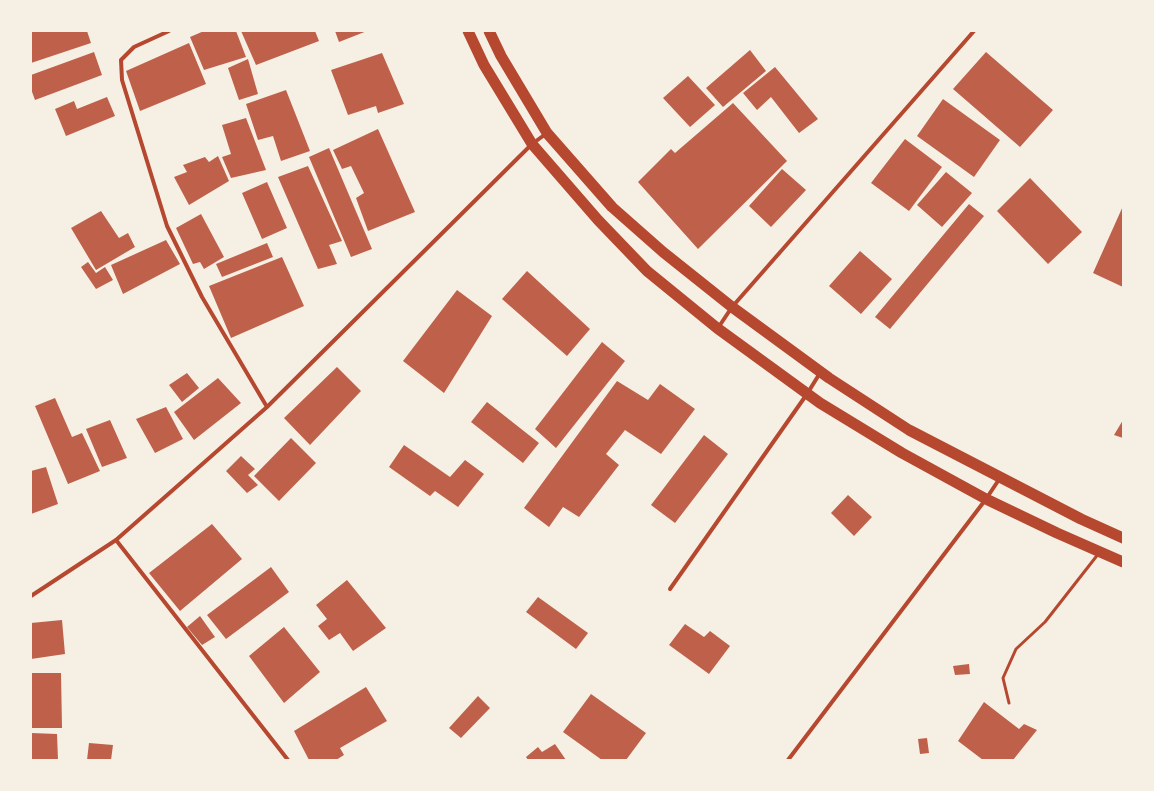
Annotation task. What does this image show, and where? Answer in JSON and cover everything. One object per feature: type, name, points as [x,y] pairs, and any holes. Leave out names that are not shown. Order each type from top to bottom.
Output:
[{"type":"highway","points":[[468,31],[484,65],[532,144],[598,220],[647,271],[717,328],[820,403],[902,454],[986,499],[1057,533],[1123,562]]},
{"type":"highway","points":[[489,31],[501,56],[547,133],[612,207],[663,252],[732,307],[821,371],[910,430],[1081,519],[1123,538]]},
{"type":"street","points":[[169,31],[134,47],[121,60],[122,80],[167,226],[202,296],[267,407]]},
{"type":"street","points":[[717,328],[732,307],[974,31]]},
{"type":"street","points":[[31,596],[116,540],[267,407],[532,144],[547,133]]},
{"type":"street","points":[[670,589],[807,394],[821,371]]},
{"type":"street","points":[[788,760],[986,499],[1000,477]]},
{"type":"street","points":[[116,540],[288,760]]},
{"type":"lane","points":[[1009,703],[1003,678],[1016,649],[1045,622],[1100,552]]},
{"type":"building","points":[[31,31],[87,31],[91,43],[31,63]]},
{"type":"building","points":[[204,31],[236,31],[246,57],[204,70],[190,37]]},
{"type":"building","points":[[241,31],[315,31],[319,41],[256,65]]},
{"type":"building","points":[[335,31],[367,31],[339,42]]},
{"type":"building","points":[[189,43],[206,84],[140,111],[126,71]]},
{"type":"building","points":[[750,50],[766,71],[723,107],[706,88]]},
{"type":"building","points":[[94,52],[102,75],[35,100],[31,89],[31,75]]},
{"type":"building","points":[[986,52],[1053,110],[1020,147],[953,89]]},
{"type":"building","points":[[382,53],[404,104],[378,113],[376,106],[348,115],[331,70]]},
{"type":"building","points":[[248,59],[258,94],[239,100],[228,68]]},
{"type":"building","points":[[775,67],[818,119],[799,133],[771,97],[757,110],[743,93]]},
{"type":"building","points":[[688,76],[715,105],[690,127],[663,98]]},
{"type":"building","points":[[286,90],[310,151],[281,161],[273,136],[258,140],[246,104]]},
{"type":"building","points":[[107,97],[115,116],[66,136],[55,109],[74,101],[77,109]]},
{"type":"building","points":[[943,99],[1000,140],[974,177],[917,136]]},
{"type":"building","points":[[733,103],[787,161],[698,249],[638,182],[671,149],[675,153]]},
{"type":"building","points":[[246,118],[266,170],[231,178],[222,157],[231,154],[222,125]]},
{"type":"building","points":[[378,129],[415,212],[368,231],[356,198],[364,193],[351,166],[342,169],[333,150]]},
{"type":"building","points":[[905,139],[942,167],[909,211],[871,183]]},
{"type":"building","points":[[329,148],[372,249],[351,257],[309,157]]},
{"type":"building","points":[[218,156],[229,181],[189,205],[174,177],[187,172],[183,165],[205,157],[209,162]]},
{"type":"building","points":[[308,166],[342,241],[329,245],[337,264],[318,269],[278,177]]},
{"type":"building","points":[[782,169],[806,190],[771,227],[749,206]]},
{"type":"building","points":[[946,172],[972,193],[942,227],[917,205]]},
{"type":"building","points":[[1030,178],[1082,232],[1048,264],[997,211]]},
{"type":"building","points":[[267,182],[287,228],[262,239],[242,193]]},
{"type":"building","points":[[969,204],[984,216],[890,329],[875,317]]},
{"type":"building","points":[[1123,206],[1123,287],[1093,273]]},
{"type":"building","points":[[101,211],[119,238],[128,233],[135,247],[96,270],[71,228]]},
{"type":"building","points":[[201,214],[224,257],[204,269],[200,262],[193,264],[176,228]]},
{"type":"building","points":[[166,240],[180,264],[123,294],[111,265]]},
{"type":"building","points":[[267,243],[273,257],[222,277],[216,264]]},
{"type":"building","points":[[860,251],[892,279],[861,314],[829,286]]},
{"type":"building","points":[[282,257],[304,306],[231,338],[209,286]]},
{"type":"building","points":[[88,262],[96,273],[105,267],[113,280],[96,289],[81,267]]},
{"type":"building","points":[[527,271],[590,329],[567,356],[502,299]]},
{"type":"building","points":[[457,290],[492,316],[444,393],[403,361]]},
{"type":"building","points":[[602,342],[625,361],[556,448],[535,429]]},
{"type":"building","points":[[337,367],[361,391],[310,445],[284,418]]},
{"type":"building","points":[[187,373],[199,388],[182,402],[169,385]]},
{"type":"building","points":[[218,378],[241,403],[194,440],[174,412]]},
{"type":"building","points":[[617,381],[648,400],[660,384],[695,409],[661,454],[625,430],[606,454],[619,465],[579,517],[563,507],[549,527],[524,508]]},
{"type":"building","points":[[55,398],[72,437],[82,433],[100,471],[68,484],[35,406]]},
{"type":"building","points":[[487,402],[539,443],[523,463],[471,422]]},
{"type":"building","points":[[166,407],[183,439],[155,453],[136,419]]},
{"type":"building","points":[[110,420],[127,458],[102,467],[86,429]]},
{"type":"building","points":[[1123,420],[1123,438],[1114,435]]},
{"type":"building","points":[[704,435],[728,454],[675,523],[651,505]]},
{"type":"building","points":[[291,438],[316,463],[279,501],[254,476]]},
{"type":"building","points":[[404,445],[450,477],[465,460],[484,474],[458,507],[435,491],[430,496],[389,467]]},
{"type":"building","points":[[241,456],[255,469],[248,475],[258,485],[247,493],[226,471]]},
{"type":"building","points":[[46,467],[58,504],[31,514],[31,471]]},
{"type":"building","points":[[848,495],[872,517],[854,536],[831,513]]},
{"type":"building","points":[[212,524],[242,559],[180,611],[149,573]]},
{"type":"building","points":[[271,567],[289,592],[226,639],[207,615]]},
{"type":"building","points":[[347,580],[386,628],[353,651],[340,633],[329,640],[318,626],[327,619],[316,605]]},
{"type":"building","points":[[538,597],[588,633],[576,649],[526,612]]},
{"type":"building","points":[[200,616],[215,637],[202,645],[187,627]]},
{"type":"building","points":[[62,620],[65,654],[31,659],[31,623]]},
{"type":"building","points":[[685,624],[704,637],[710,631],[730,646],[709,674],[669,645]]},
{"type":"building","points":[[284,627],[320,672],[284,703],[249,656]]},
{"type":"building","points":[[969,664],[970,674],[955,675],[953,666]]},
{"type":"building","points":[[31,673],[61,673],[62,728],[31,728]]},
{"type":"building","points":[[366,687],[387,721],[340,748],[344,755],[336,760],[309,760],[294,731]]},
{"type":"building","points":[[591,694],[646,733],[626,760],[602,760],[563,732]]},
{"type":"building","points":[[478,696],[490,708],[461,738],[449,728]]},
{"type":"building","points":[[984,702],[1019,729],[1024,724],[1037,730],[1013,760],[983,760],[958,741]]},
{"type":"building","points":[[31,733],[57,734],[58,760],[31,760]]},
{"type":"building","points":[[927,738],[929,753],[920,754],[918,739]]},
{"type":"building","points":[[89,743],[113,745],[111,760],[87,760]]},
{"type":"building","points":[[555,744],[566,760],[528,760],[526,757],[538,747],[542,752]]}]
